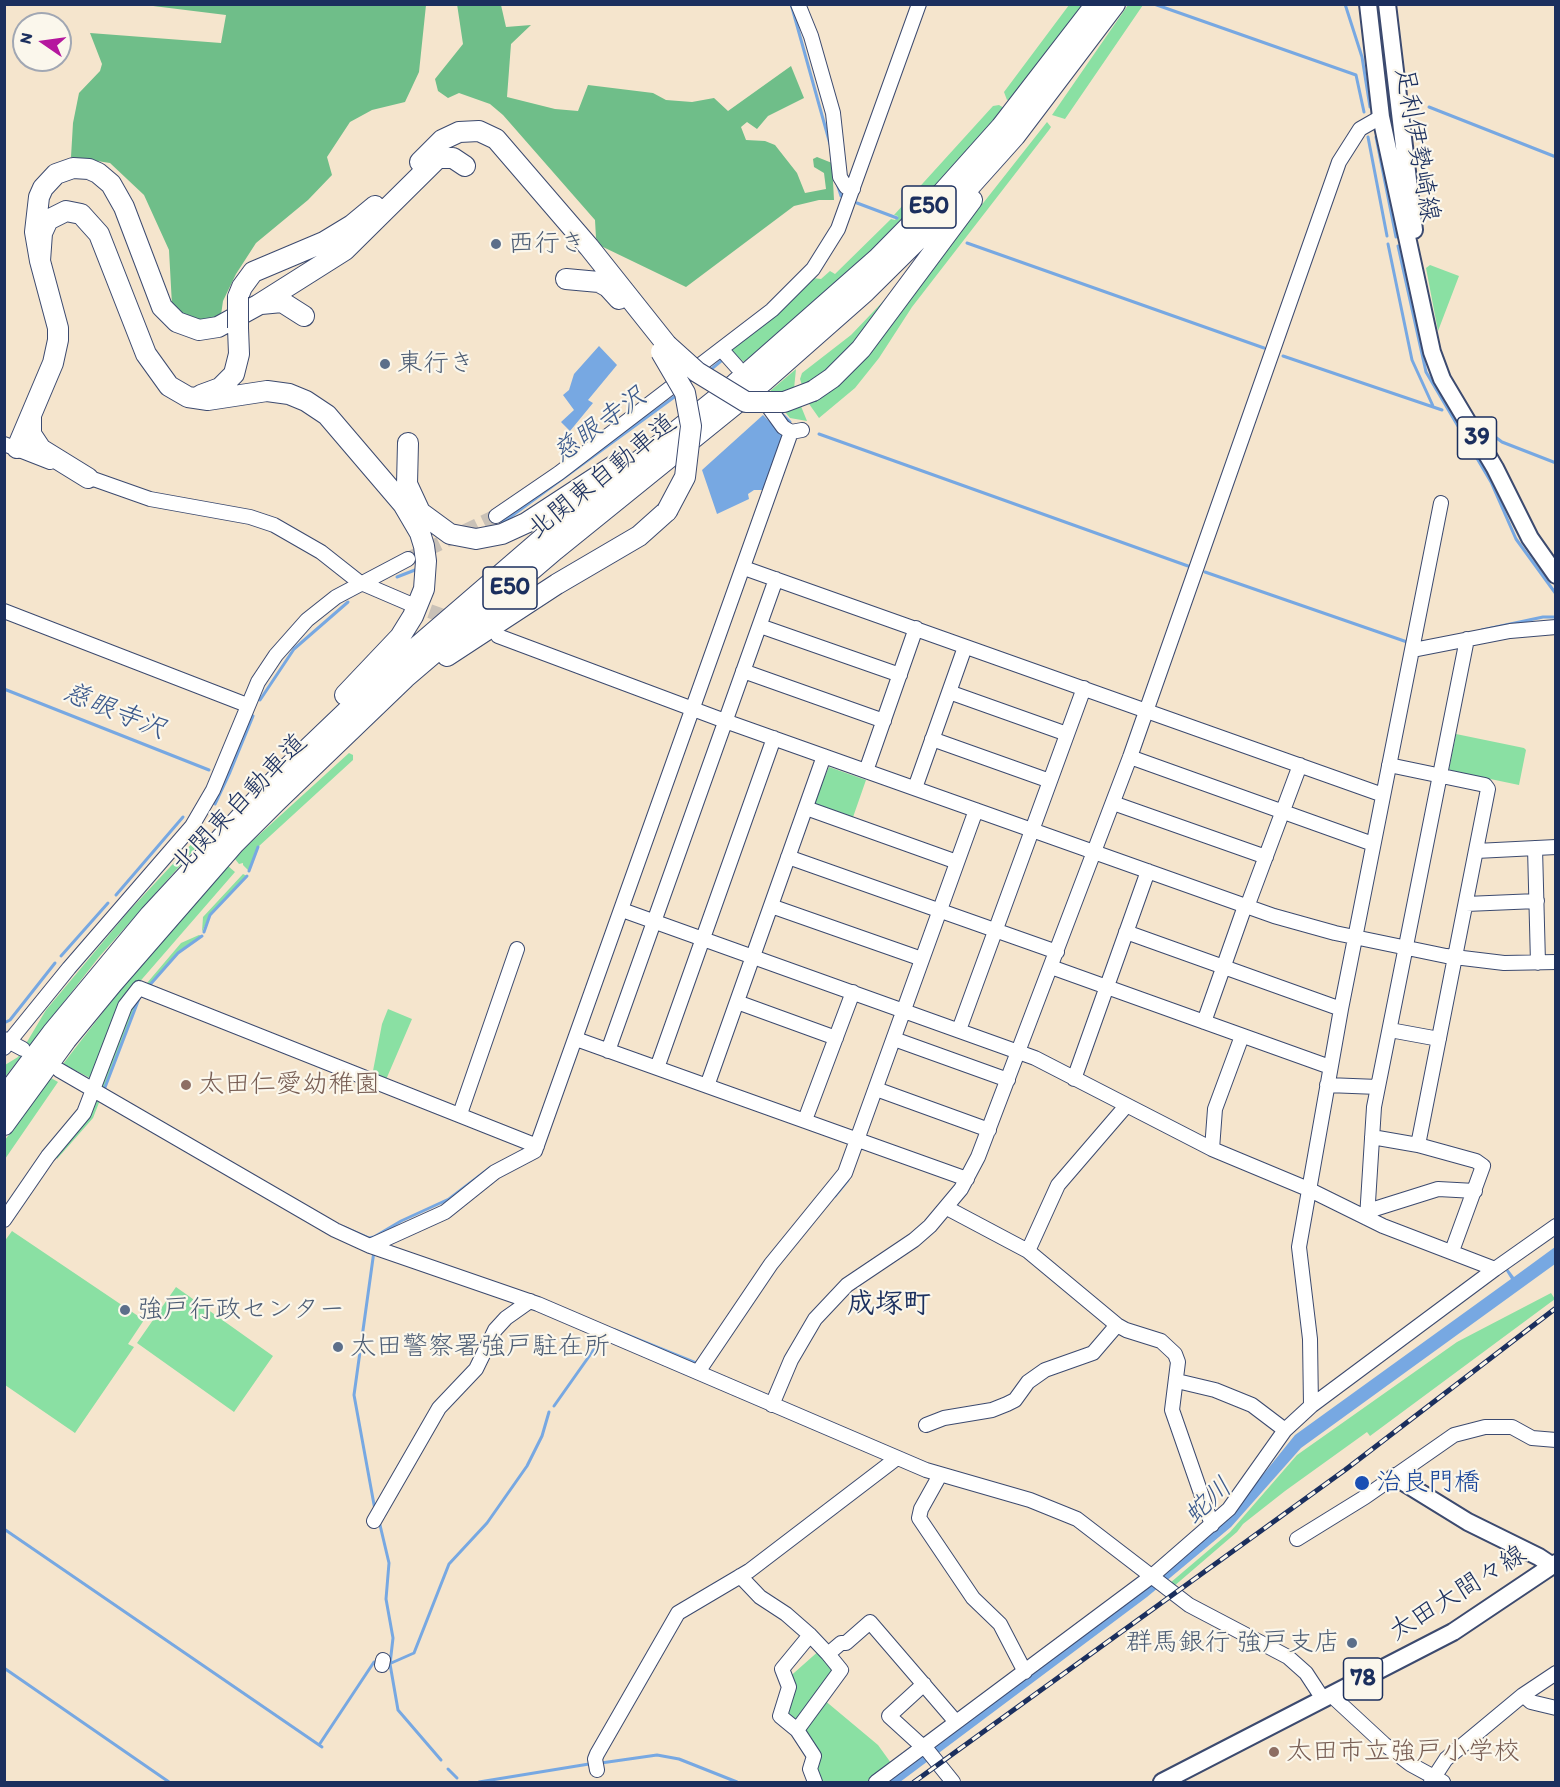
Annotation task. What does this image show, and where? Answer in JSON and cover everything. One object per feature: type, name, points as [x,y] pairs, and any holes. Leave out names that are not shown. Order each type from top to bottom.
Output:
[{"type":"highway","name":"北関東自動車道","points":[[4,1097],[101,972],[252,803],[391,669],[736,376],[854,281],[942,193],[1040,80],[1096,4]]},
{"type":"highway","name":"北関東自動車道","points":[[4,1125],[66,1040],[234,844],[345,735],[440,648],[764,381],[865,292],[978,178],[1053,89],[1115,4]]},
{"type":"highway","points":[[566,279],[589,280],[608,286],[664,348],[697,372],[746,402],[784,402],[813,391],[832,378],[861,349],[1053,89]]},
{"type":"highway","points":[[177,392],[201,395],[212,392],[227,382],[237,365],[238,297],[247,279],[263,266],[324,242],[352,225],[383,199],[442,140],[459,132],[479,131],[505,146],[664,348],[685,393],[691,426],[685,477],[667,511],[639,536],[557,584],[465,644],[387,708],[345,735]]},
{"type":"highway","points":[[10,446],[33,408],[53,363],[58,340],[58,328],[40,261],[35,218],[43,188],[64,170],[89,169],[105,178],[117,193],[162,307],[177,322],[191,329],[208,329],[258,305],[345,250],[438,158],[453,158],[465,166]]},
{"type":"highway","points":[[40,261],[42,233],[53,215],[74,212],[88,219],[99,234],[146,354],[160,378],[177,392],[208,400],[276,392],[289,394],[316,406],[327,415],[403,504],[420,533],[425,554],[424,589],[407,626],[285,760],[252,803]]},
{"type":"highway","points":[[258,305],[282,302],[304,316]]},
{"type":"highway","points":[[408,443],[407,484],[420,512],[450,534],[484,538],[513,529],[549,508],[615,465],[736,376]]},
{"type":"highway","points":[[33,408],[30,426],[35,443],[49,455],[64,461],[88,478]]},
{"type":"main road","name":"足利伊勢崎線","points":[[1368,4],[1381,117],[1432,352],[1442,379],[1495,468],[1530,538],[1556,575]]},
{"type":"main road","name":"足利伊勢崎線","points":[[1387,4],[1404,131],[1419,293]]},
{"type":"main road","points":[[1393,60],[1390,66],[1394,103],[1381,117],[1404,131]]},
{"type":"main road","points":[[1395,1477],[1468,1522],[1553,1564]]},
{"type":"main road","name":"太田大間々線","points":[[1162,1782],[1453,1632],[1553,1564]]},
{"type":"street","points":[[798,4],[811,36],[832,113],[840,177],[846,187],[853,189]]},
{"type":"street","points":[[496,516],[559,473],[722,349],[786,298],[813,269],[838,229],[919,4]]},
{"type":"street","points":[[772,1405],[800,1342],[829,1302],[866,1271],[914,1240],[947,1208],[967,1179],[989,1130],[1095,853],[1339,162],[1360,129],[1381,117]]},
{"type":"street","points":[[722,349],[736,376]]},
{"type":"street","points":[[370,1246],[445,1212],[495,1172],[535,1151],[744,568],[797,431],[783,427],[762,398]]},
{"type":"street","points":[[10,446],[88,478],[150,499],[250,517],[274,525],[321,552],[359,582],[408,603]]},
{"type":"street","points":[[1311,1406],[1310,1339],[1299,1247],[1341,1009],[1441,503]]},
{"type":"street","points":[[23,1049],[6,1043],[192,826],[213,790],[247,705],[265,669],[289,640],[319,610],[359,582],[408,559]]},
{"type":"street","points":[[744,568],[1383,795]]},
{"type":"street","points":[[608,1051],[776,579]]},
{"type":"street","points":[[4,611],[247,705]]},
{"type":"street","points":[[760,626],[900,675]]},
{"type":"street","points":[[1413,650],[1510,631],[1556,627]]},
{"type":"street","points":[[866,771],[916,628]]},
{"type":"street","points":[[498,636],[725,721],[1299,924],[1455,957],[1538,963],[1556,962]]},
{"type":"street","points":[[1368,1215],[1372,1137],[1378,1087],[1442,776],[1467,639]]},
{"type":"street","points":[[915,788],[965,647]]},
{"type":"street","points":[[743,671],[884,722]]},
{"type":"street","points":[[959,1030],[1084,688]]},
{"type":"street","points":[[949,692],[1067,734]]},
{"type":"street","points":[[657,1068],[774,738]]},
{"type":"street","points":[[932,739],[1050,781]]},
{"type":"street","points":[[707,1086],[824,756]]},
{"type":"street","points":[[1130,757],[1373,844]]},
{"type":"street","points":[[1204,1022],[1300,765]]},
{"type":"street","points":[[1389,765],[1488,787],[1418,1145]]},
{"type":"street","points":[[1113,803],[1266,857]]},
{"type":"street","points":[[806,808],[957,862]]},
{"type":"street","points":[[698,1372],[771,1264],[840,1182],[858,1139],[976,810]]},
{"type":"street","points":[[1476,851],[1556,847]]},
{"type":"street","points":[[1535,848],[1538,963]]},
{"type":"street","points":[[788,857],[1057,952]]},
{"type":"street","points":[[1074,1079],[1148,871]]},
{"type":"street","points":[[1466,903],[1537,901]]},
{"type":"street","points":[[771,906],[922,959]]},
{"type":"street","points":[[622,910],[1019,1051],[1212,1149],[1495,1269]]},
{"type":"street","points":[[1126,932],[1341,1009]]},
{"type":"street","points":[[460,1114],[517,949]]},
{"type":"street","points":[[1051,967],[1330,1067]]},
{"type":"street","points":[[4,1221],[48,1156],[84,1113],[125,1006],[139,988],[537,1146]]},
{"type":"street","points":[[805,1120],[853,992]]},
{"type":"street","points":[[737,1002],[836,1038]]},
{"type":"street","points":[[1390,1030],[1439,1039]]},
{"type":"street","points":[[1212,1149],[1215,1109],[1242,1036]]},
{"type":"street","points":[[894,1039],[1008,1080]]},
{"type":"street","points":[[576,1040],[967,1179]]},
{"type":"street","points":[[58,1070],[335,1230],[370,1246],[530,1301],[940,1475],[1054,1508],[1077,1519],[1189,1605],[1288,1657],[1327,1697],[1384,1744],[1435,1781],[1446,1759],[1522,1695],[1556,1673]]},
{"type":"street","points":[[1327,1084],[1378,1087]]},
{"type":"street","points":[[876,1089],[989,1130]]},
{"type":"street","points":[[1028,1251],[1058,1185],[1126,1106]]},
{"type":"street","points":[[1372,1137],[1418,1145],[1481,1164],[1484,1168],[1452,1251]]},
{"type":"street","points":[[1368,1215],[1438,1189],[1475,1191]]},
{"type":"street","points":[[947,1208],[1028,1251],[1117,1325],[1161,1341],[1168,1347],[1178,1362],[1172,1410],[1212,1525]]},
{"type":"street","points":[[876,1782],[1024,1672],[1158,1580],[1233,1503],[1285,1430],[1311,1406],[1556,1226]]},
{"type":"street","points":[[374,1521],[438,1408],[476,1369],[495,1330],[506,1318],[530,1301]]},
{"type":"street","points":[[926,1425],[944,1418],[992,1410],[1015,1400],[1028,1382],[1045,1370],[1093,1353],[1117,1325]]},
{"type":"street","points":[[1176,1381],[1215,1390],[1252,1406],[1285,1430]]},
{"type":"street","points":[[1297,1539],[1395,1477],[1454,1435],[1485,1427],[1512,1427],[1532,1438],[1556,1440]]},
{"type":"street","points":[[597,1770],[595,1759],[597,1754],[675,1617],[740,1576],[897,1458]]},
{"type":"street","points":[[940,1475],[921,1509],[919,1518],[973,1598],[1000,1624],[1024,1672]]},
{"type":"street","points":[[740,1576],[760,1597],[786,1614],[810,1635],[841,1670],[797,1730]]},
{"type":"street","points":[[828,1654],[841,1643],[846,1643],[870,1622],[956,1722]]},
{"type":"street","points":[[810,1635],[782,1669],[789,1687],[780,1716],[797,1730],[814,1756],[810,1768],[815,1782]]},
{"type":"street","points":[[924,1684],[889,1716],[924,1747],[953,1782]]},
{"type":"street","points":[[1522,1695],[1531,1702],[1556,1708]]},
{"type":"green space","points":[[457,4],[501,5],[506,27],[531,25],[511,44],[507,97],[555,109],[578,111],[588,85],[653,93],[666,100],[692,102],[714,98],[728,111],[791,66],[804,98],[768,116],[757,129],[747,122],[741,127],[746,140],[765,141],[775,145],[797,173],[805,193],[826,189],[824,173],[814,167],[813,159],[817,157],[832,163],[834,200],[819,200],[794,206],[686,287],[601,246],[596,238],[595,220],[503,115],[490,104],[459,93],[448,98],[438,91],[435,79],[463,44]]},
{"type":"green space","points":[[145,5],[426,5],[419,72],[405,102],[372,110],[350,122],[327,157],[332,175],[308,200],[256,243],[236,274],[223,301],[221,315],[212,320],[186,318],[172,305],[169,250],[144,195],[110,163],[71,157],[73,123],[79,93],[100,71],[102,64],[90,33],[221,43],[226,15]]},
{"type":"green space","points":[[1069,5],[1083,5],[1011,99],[1007,100],[1004,92]]},
{"type":"green space","points":[[1128,5],[1143,5],[1065,119],[1052,115]]},
{"type":"green space","points":[[999,105],[1004,108],[933,188],[868,253],[797,318],[744,362],[730,350],[813,278],[821,279],[830,271],[835,274],[891,219],[895,220],[898,216],[894,215],[993,106]]},
{"type":"green space","points":[[1047,122],[1051,127],[1049,130],[912,307],[879,358],[855,388],[819,418],[807,401],[800,379],[802,373],[851,335],[893,291],[906,301]]},
{"type":"green space","points":[[1430,265],[1459,276],[1438,331],[1426,268]]},
{"type":"green space","points":[[796,369],[794,389],[807,421],[790,418],[769,392]]},
{"type":"green space","points":[[1456,734],[1524,748],[1526,750],[1519,785],[1449,769]]},
{"type":"green space","points":[[349,753],[353,755],[353,760],[258,847],[249,871],[243,863],[239,864],[235,859],[248,845]]},
{"type":"green space","points":[[829,767],[866,780],[852,820],[816,807],[814,801]]},
{"type":"green space","points":[[198,837],[201,842],[99,957],[5,1077],[5,1065],[18,1057],[46,1010],[128,912]]},
{"type":"green space","points":[[228,866],[235,872],[123,1001],[92,1079],[63,1064],[124,985]]},
{"type":"green space","points":[[243,874],[247,876],[210,915],[202,932],[203,917]]},
{"type":"green space","points":[[199,935],[202,936],[178,953],[147,989],[147,983],[181,943]]},
{"type":"green space","points":[[140,996],[104,1088],[100,1086],[134,999]]},
{"type":"green space","points":[[388,1009],[412,1019],[385,1082],[372,1076],[382,1024]]},
{"type":"green space","points":[[51,1078],[58,1082],[5,1159],[5,1140]]},
{"type":"green space","points":[[98,1098],[100,1100],[93,1118],[57,1159],[56,1156],[89,1115]]},
{"type":"green space","points":[[12,1231],[144,1320],[128,1344],[134,1347],[75,1433],[5,1385],[4,1242]]},
{"type":"green space","points":[[176,1287],[273,1356],[234,1412],[137,1343]]},
{"type":"green space","points":[[1551,1293],[1555,1299],[1370,1436],[1367,1432],[1285,1491],[1243,1524],[1237,1532],[1173,1587],[1170,1583],[1230,1532],[1297,1455],[1457,1342]]},
{"type":"green space","points":[[821,1649],[838,1669],[797,1728],[782,1716],[786,1680]]},
{"type":"green space","points":[[823,1699],[878,1745],[891,1763],[867,1782],[817,1782],[800,1729]]},
{"type":"water","points":[[599,346],[617,365],[588,400],[593,403],[570,431],[561,422],[574,410],[563,395],[569,390],[574,374]]},
{"type":"water","points":[[763,415],[784,436],[765,490],[754,490],[748,494],[749,499],[717,514],[702,470]]},
{"type":"water","points":[[1555,1247],[1555,1264],[1301,1448],[1231,1527],[1147,1597],[900,1782],[885,1782],[1232,1513],[1295,1435],[1511,1279],[1506,1271],[1508,1269],[1514,1277]]},
{"type":"waterway","points":[[791,4],[830,144]]},
{"type":"waterway","points":[[1154,4],[1356,75],[1364,112]]},
{"type":"waterway","points":[[1345,4],[1362,57],[1370,107]]},
{"type":"waterway","points":[[1429,107],[1556,157]]},
{"type":"waterway","points":[[1368,137],[1387,236]]},
{"type":"waterway","points":[[1376,137],[1396,237]]},
{"type":"waterway","points":[[836,180],[841,196]]},
{"type":"waterway","points":[[857,203],[897,218]]},
{"type":"waterway","points":[[967,243],[1264,348]]},
{"type":"waterway","points":[[1388,244],[1412,360],[1433,406]]},
{"type":"waterway","points":[[1398,246],[1426,372],[1491,482],[1516,539],[1556,594]]},
{"type":"waterway","points":[[1283,356],[1442,410]]},
{"type":"waterway","name":"慈眼寺沢","points":[[709,371],[721,361]]},
{"type":"waterway","name":"慈眼寺沢","points":[[502,523],[677,395]]},
{"type":"waterway","name":"慈眼寺沢","points":[[778,410],[790,422]]},
{"type":"waterway","points":[[1490,433],[1502,442],[1556,463]]},
{"type":"waterway","points":[[819,434],[1188,566]]},
{"type":"waterway","name":"慈眼寺沢","points":[[397,577],[415,570]]},
{"type":"waterway","points":[[1205,572],[1410,643]]},
{"type":"waterway","name":"慈眼寺沢","points":[[260,700],[294,649],[348,602]]},
{"type":"waterway","points":[[1482,630],[1543,617],[1556,617]]},
{"type":"waterway","name":"慈眼寺沢","points":[[4,689],[209,770]]},
{"type":"waterway","name":"慈眼寺沢","points":[[226,772],[230,772],[253,716]]},
{"type":"waterway","points":[[215,804],[230,772]]},
{"type":"waterway","points":[[116,895],[183,817]]},
{"type":"waterway","points":[[249,871],[258,847]]},
{"type":"waterway","points":[[204,932],[210,915],[247,876]]},
{"type":"waterway","points":[[61,956],[108,903]]},
{"type":"waterway","points":[[148,987],[178,953],[202,936]]},
{"type":"waterway","points":[[4,1023],[10,1020],[55,963]]},
{"type":"waterway","points":[[104,1090],[140,996]]},
{"type":"waterway","points":[[344,1227],[369,1238],[374,1237],[401,1221],[449,1199],[491,1167]]},
{"type":"waterway","points":[[835,1196],[848,1180]]},
{"type":"waterway","points":[[374,1251],[354,1395],[375,1510]]},
{"type":"waterway","points":[[615,1330],[696,1363]]},
{"type":"waterway","points":[[554,1406],[602,1338]]},
{"type":"waterway","points":[[389,1664],[414,1653],[449,1564],[487,1523],[527,1466],[542,1436],[549,1412]]},
{"type":"waterway","points":[[380,1525],[389,1563],[386,1599],[393,1638],[390,1664],[398,1710],[441,1760]]},
{"type":"waterway","points":[[4,1529],[322,1747]]},
{"type":"waterway","points":[[319,1745],[374,1662],[377,1662]]},
{"type":"waterway","points":[[4,1668],[169,1782]]},
{"type":"waterway","points":[[601,1763],[657,1755],[679,1759],[737,1782]]},
{"type":"waterway","points":[[479,1782],[589,1764]]},
{"type":"waterway","points":[[448,1769],[457,1778]]},
{"type":"tunnel","points":[[408,559],[496,516]]},
{"type":"tunnel","points":[[410,604],[457,621]]},
{"type":"railway","points":[[914,1782],[1345,1470],[1556,1308]]},
{"type":"place","name":"西行き","points":[[496,244]]},
{"type":"place","name":"東行き","points":[[385,364]]},
{"type":"place","name":"太田仁愛幼稚園","points":[[186,1085]]},
{"type":"place","name":"強戸行政センター","points":[[125,1310]]},
{"type":"place","name":"太田警察署強戸駐在所","points":[[338,1347]]},
{"type":"place","name":"治良門橋","points":[[1362,1483]]},
{"type":"place","name":"群馬銀行 強戸支店","points":[[1352,1643]]},
{"type":"place","name":"太田市立強戸小学校","points":[[1274,1752]]},
{"type":"district","name":"成塚町","points":[[889,1305]]},
{"type":"water label","name":"蛇川","points":[[1209,1502]]}]
